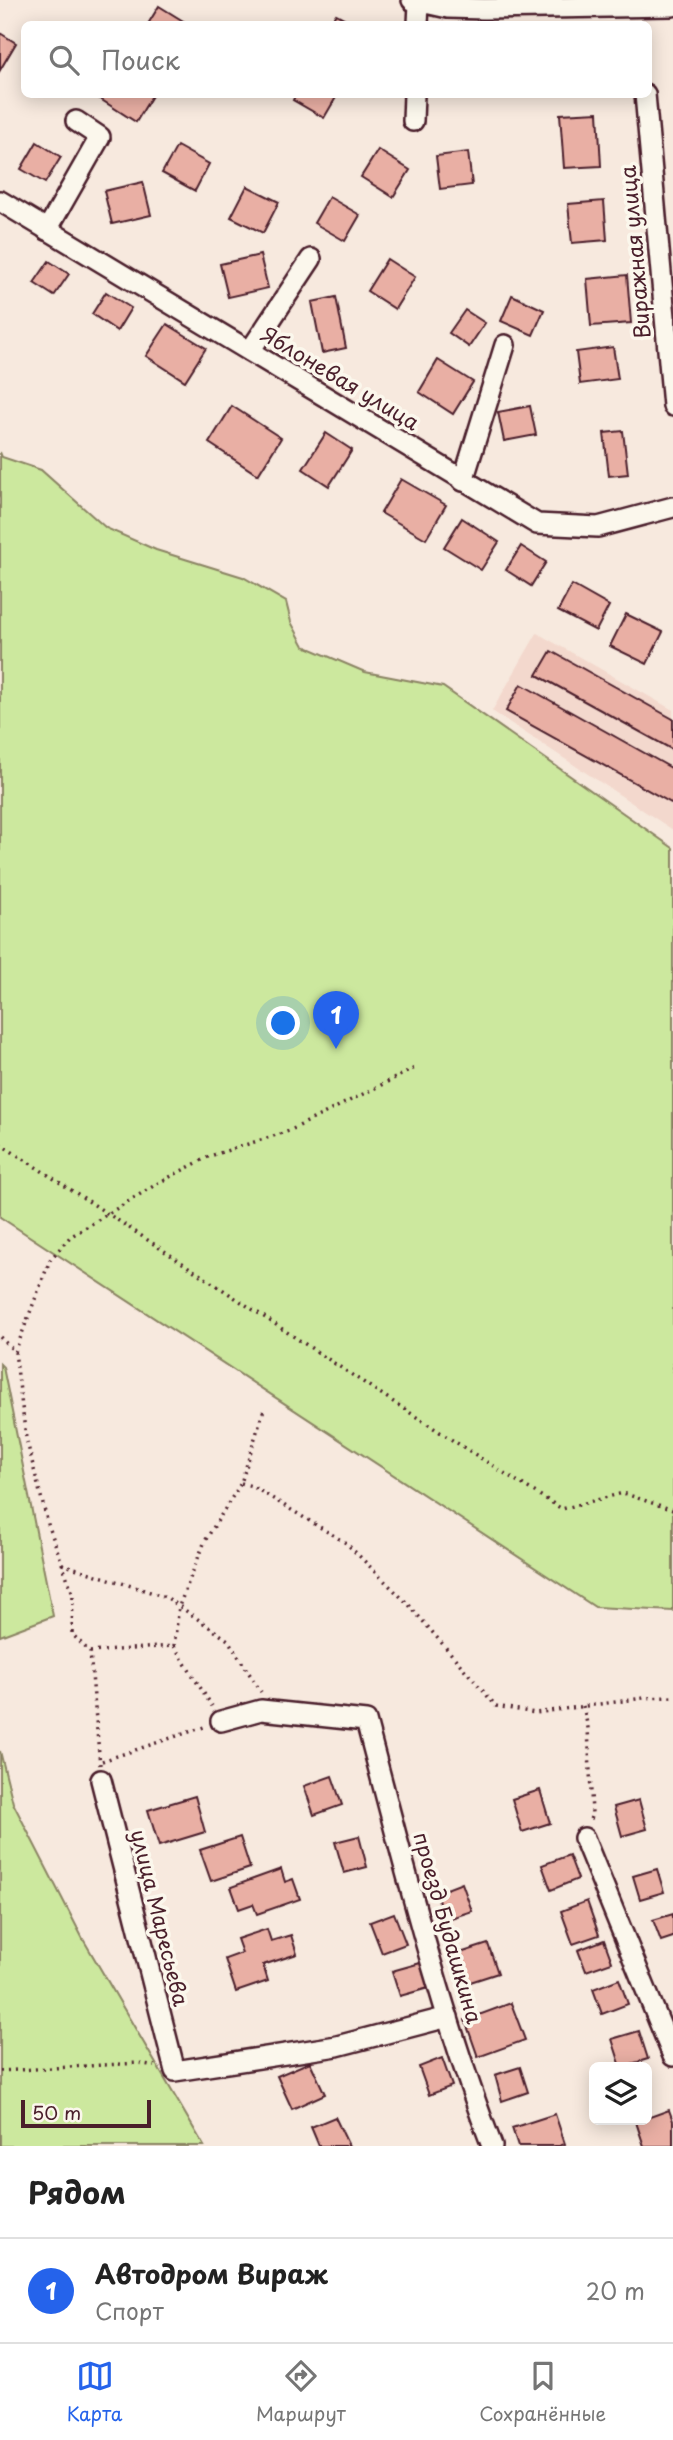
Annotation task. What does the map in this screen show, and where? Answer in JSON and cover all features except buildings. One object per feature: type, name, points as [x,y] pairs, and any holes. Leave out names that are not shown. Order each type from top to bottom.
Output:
[{"type":"street","points":[[418,21],[415,2],[484,9],[637,11],[673,6]]},
{"type":"street","points":[[413,121],[414,98]]},
{"type":"street","name":"Виражная улица","points":[[645,98],[673,405]]},
{"type":"street","points":[[47,230],[100,137],[76,121]]},
{"type":"street","name":"Яблоневая улица","points":[[0,201],[537,524],[598,527],[673,507]]},
{"type":"street","points":[[250,351],[311,259]]},
{"type":"street","points":[[463,481],[505,345]]},
{"type":"street","points":[[221,1721],[267,1710]]},
{"type":"street","name":"проезд Будашкина","points":[[267,1710],[366,1721],[422,1932],[492,2146]]},
{"type":"street","name":"улица Маресьева","points":[[100,1771],[175,2071],[196,2070],[337,2046],[448,2017]]},
{"type":"street","points":[[584,1838],[673,2056]]},
{"type":"path","points":[[264,1409],[242,1483],[205,1541],[179,1606],[174,1646],[221,1721],[100,1771],[90,1652],[72,1634],[73,1594],[48,1524],[26,1438],[15,1352],[50,1260],[70,1237],[160,1182],[210,1156],[289,1131],[415,1068]]},
{"type":"path","points":[[0,1144],[562,1509],[623,1493],[673,1510]]},
{"type":"path","points":[[0,1337],[15,1352]]},
{"type":"path","points":[[242,1483],[252,1486],[346,1543],[409,1605],[496,1706],[535,1713],[644,1698],[673,1697]]},
{"type":"path","points":[[62,1564],[166,1597],[228,1640],[260,1687],[267,1710]]},
{"type":"path","points":[[90,1652],[174,1646]]},
{"type":"path","points":[[583,1706],[587,1728],[592,1814],[584,1838]]},
{"type":"path","points":[[0,2071],[139,2063]]},
{"type":"shaded area","points":[[537,633],[673,710],[673,830],[492,711]]},
{"type":"green space","points":[[0,452],[2,457],[41,470],[106,528],[156,550],[243,577],[286,602],[291,622],[304,646],[365,672],[443,687],[673,848],[673,1611],[595,1607],[0,1217]]},
{"type":"green space","points":[[0,1364],[3,1367],[53,1616],[0,1636]]},
{"type":"green space","points":[[0,1751],[13,1803],[83,1939],[204,2146],[0,2146]]},
{"type":"place","name":"Автодром Вираж","points":[[336,1049]]}]
